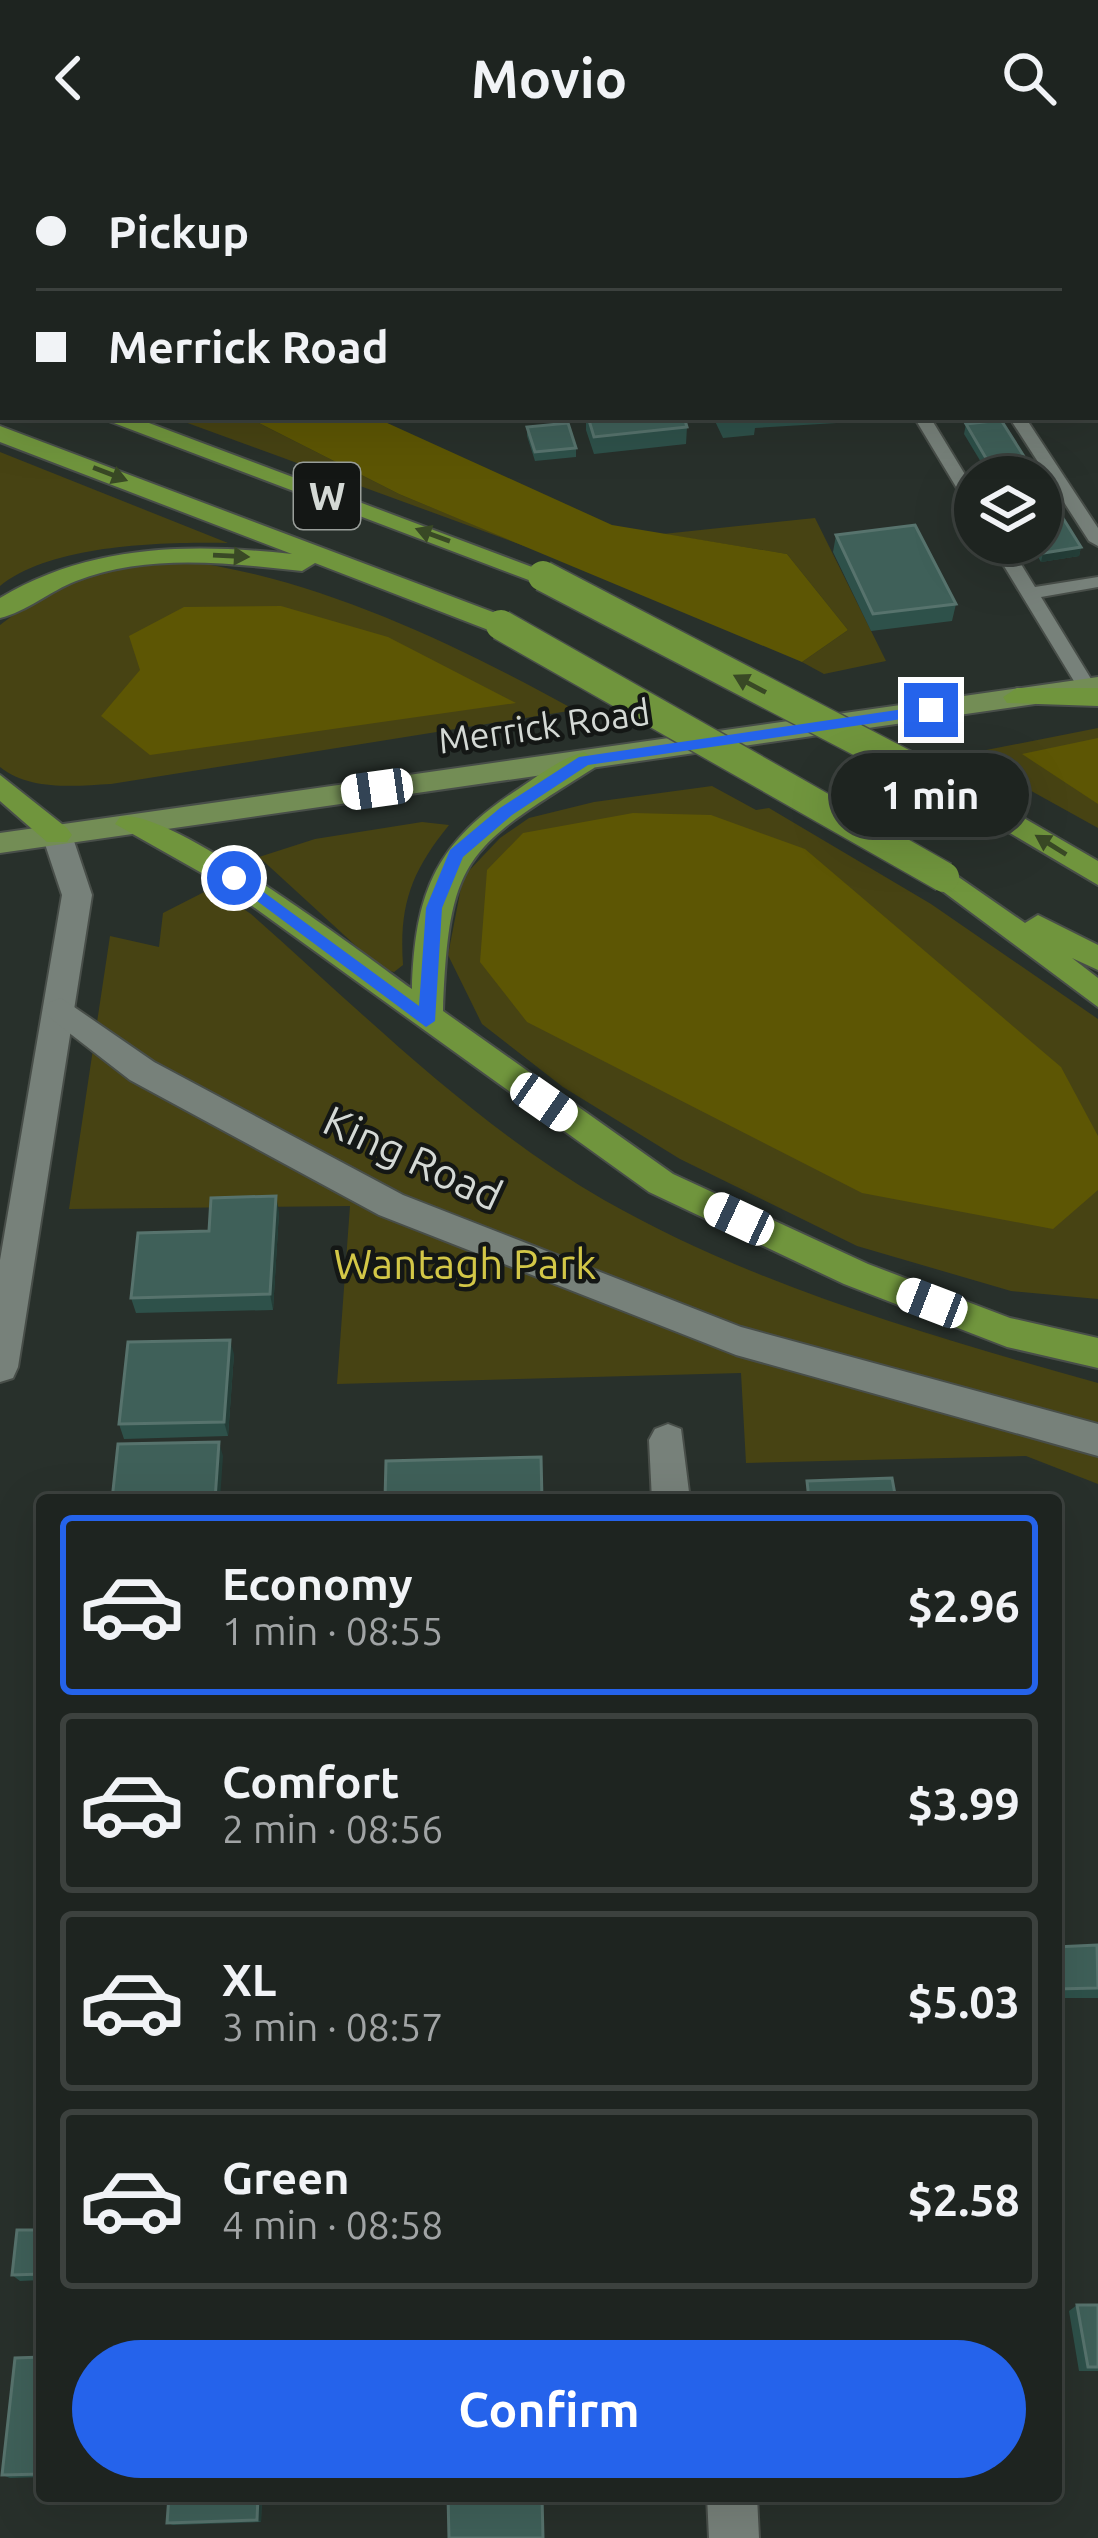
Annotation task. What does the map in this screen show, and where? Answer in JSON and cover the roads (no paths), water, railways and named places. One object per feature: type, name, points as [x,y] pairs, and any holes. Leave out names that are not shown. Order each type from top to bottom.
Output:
[{"type":"highway","name":"W","points":[[118,420],[543,575],[1003,816],[1098,875]]},
{"type":"highway","name":"W","points":[[0,433],[501,625],[944,877],[1098,958]]},
{"type":"highway","points":[[0,610],[25,592],[88,565],[155,554],[239,556],[347,569]]},
{"type":"highway","points":[[1017,697],[1094,690]]},
{"type":"highway","points":[[426,1021],[434,908],[456,854],[506,812],[584,761]]},
{"type":"highway","points":[[0,785],[57,835]]},
{"type":"highway","points":[[130,824],[234,878],[426,1021],[661,1183],[856,1274],[1007,1332],[1098,1353]]},
{"type":"highway","points":[[944,877],[1098,995]]},
{"type":"highway","points":[[1053,1339],[1098,1329]]},
{"type":"main road","name":"Merrick Road","points":[[0,843],[1017,697]]},
{"type":"street","points":[[0,1367],[77,895],[57,835]]},
{"type":"street","name":"King Road","points":[[61,1010],[142,1071],[391,1205],[736,1340],[1098,1440]]},
{"type":"street","points":[[668,1440],[671,1494]]},
{"type":"street","points":[[732,2502],[734,2538]]},
{"type":"lane","points":[[924,420],[954,457]]},
{"type":"lane","points":[[1019,420],[1043,456]]},
{"type":"lane","points":[[1014,451],[1037,448]]},
{"type":"lane","points":[[1062,485],[1098,541]]},
{"type":"lane","points":[[1062,498],[1070,497]]},
{"type":"lane","points":[[1062,528],[1087,524]]},
{"type":"lane","points":[[1012,564],[1094,690]]},
{"type":"lane","points":[[1029,593],[1098,582]]},
{"type":"park label","name":"Wantagh Park","points":[[465,1264]]}]
